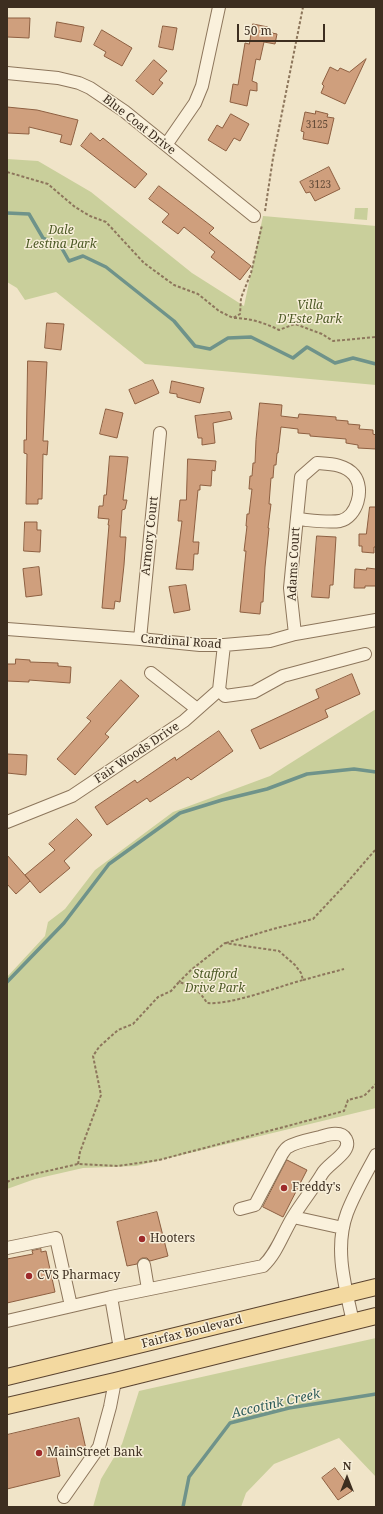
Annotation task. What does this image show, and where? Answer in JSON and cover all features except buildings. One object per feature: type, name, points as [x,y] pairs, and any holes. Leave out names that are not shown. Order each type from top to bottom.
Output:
[{"type":"main road","name":"Fairfax Boulevard","points":[[12,1375],[376,1286]]},
{"type":"main road","points":[[7,1406],[115,1381],[376,1316]]},
{"type":"street","points":[[166,145],[195,103],[202,86],[219,7]]},
{"type":"street","name":"Blue Coat Drive","points":[[7,74],[58,78],[79,83],[90,88],[124,111],[260,218]]},
{"type":"street","name":"Armory Court","points":[[140,639],[160,433]]},
{"type":"street","name":"Adams Court","points":[[295,634],[290,588],[301,477],[317,463],[338,465],[354,475],[360,490],[358,501],[352,512],[340,521],[297,519]]},
{"type":"street","name":"Cardinal Road","points":[[7,629],[200,645],[224,645],[270,641],[295,634],[376,620]]},
{"type":"street","points":[[224,645],[219,690],[225,696],[254,692],[283,676],[365,654]]},
{"type":"street","points":[[151,673],[197,709]]},
{"type":"street","name":"Fair Woods Drive","points":[[7,822],[72,796],[184,721],[219,690]]},
{"type":"street","points":[[7,1321],[148,1289],[263,1266],[280,1242],[293,1217],[312,1190],[324,1169],[346,1150],[346,1139],[342,1135],[336,1134],[321,1136],[288,1147],[282,1154],[255,1205],[240,1209]]},
{"type":"street","points":[[353,1322],[346,1293],[340,1251],[343,1228],[351,1203],[376,1155]]},
{"type":"street","points":[[293,1217],[343,1228]]},
{"type":"street","points":[[7,1248],[56,1238],[71,1306]]},
{"type":"street","points":[[144,1265],[148,1289]]},
{"type":"street","points":[[111,1297],[120,1349]]},
{"type":"street","points":[[64,1497],[99,1447],[110,1407],[115,1381]]},
{"type":"path","points":[[233,318],[240,314],[241,298],[251,273],[260,234],[260,218],[303,7]]},
{"type":"path","points":[[7,172],[48,184],[90,216],[106,222],[144,263],[174,285],[198,294],[219,311],[233,318],[244,318],[269,325],[279,330],[295,324],[322,334],[332,341],[376,337]]},
{"type":"path","points":[[256,231],[260,234]]},
{"type":"path","points":[[78,1164],[80,1152],[101,1095],[93,1056],[99,1047],[118,1030],[132,1024],[158,997],[172,991],[191,970],[225,944],[273,929],[313,919],[376,849]]},
{"type":"path","points":[[225,944],[279,951],[295,965],[301,973],[303,980]]},
{"type":"path","points":[[179,982],[191,986],[201,993],[207,1003],[215,1004],[344,969]]},
{"type":"path","points":[[7,1182],[13,1179],[78,1164],[118,1166],[159,1160],[344,1111],[348,1100],[364,1096],[376,1084]]},
{"type":"green space","points":[[7,159],[38,161],[91,192],[192,273],[244,306],[263,216],[376,226],[376,385],[145,364],[56,292],[25,300],[17,288],[7,282]]},
{"type":"green space","points":[[355,208],[368,208],[367,220],[354,219]]},
{"type":"green space","name":"Stafford Drive Park","points":[[376,709],[376,1108],[136,1166],[83,1168],[35,1179],[7,1189],[7,977],[45,936],[48,922],[65,909],[95,870],[173,812],[270,776]]},
{"type":"green space","points":[[376,1338],[376,1477],[339,1438],[274,1464],[246,1493],[241,1507],[93,1507],[101,1479],[122,1444],[139,1391]]},
{"type":"waterway","points":[[7,213],[29,214],[43,238],[60,245],[69,261],[83,256],[106,267],[174,321],[195,346],[210,349],[228,338],[251,337],[293,358],[307,347],[335,363],[353,358],[376,364]]},
{"type":"waterway","points":[[7,982],[64,923],[109,864],[180,813],[222,800],[267,789],[307,774],[354,769],[376,772]]},
{"type":"waterway","name":"Accotink Creek","points":[[183,1507],[189,1477],[230,1423],[289,1408],[376,1394]]},
{"type":"place","name":"Freddy's","points":[[284,1188]]},
{"type":"place","name":"Hooters","points":[[142,1239]]},
{"type":"place","name":"CVS Pharmacy","points":[[29,1276]]},
{"type":"place","name":"MainStreet Bank","points":[[39,1453]]},
{"type":"park label","name":"Dale Lestina Park","points":[[61,238]]},
{"type":"park label","name":"Villa D'Este Park","points":[[310,313]]}]
